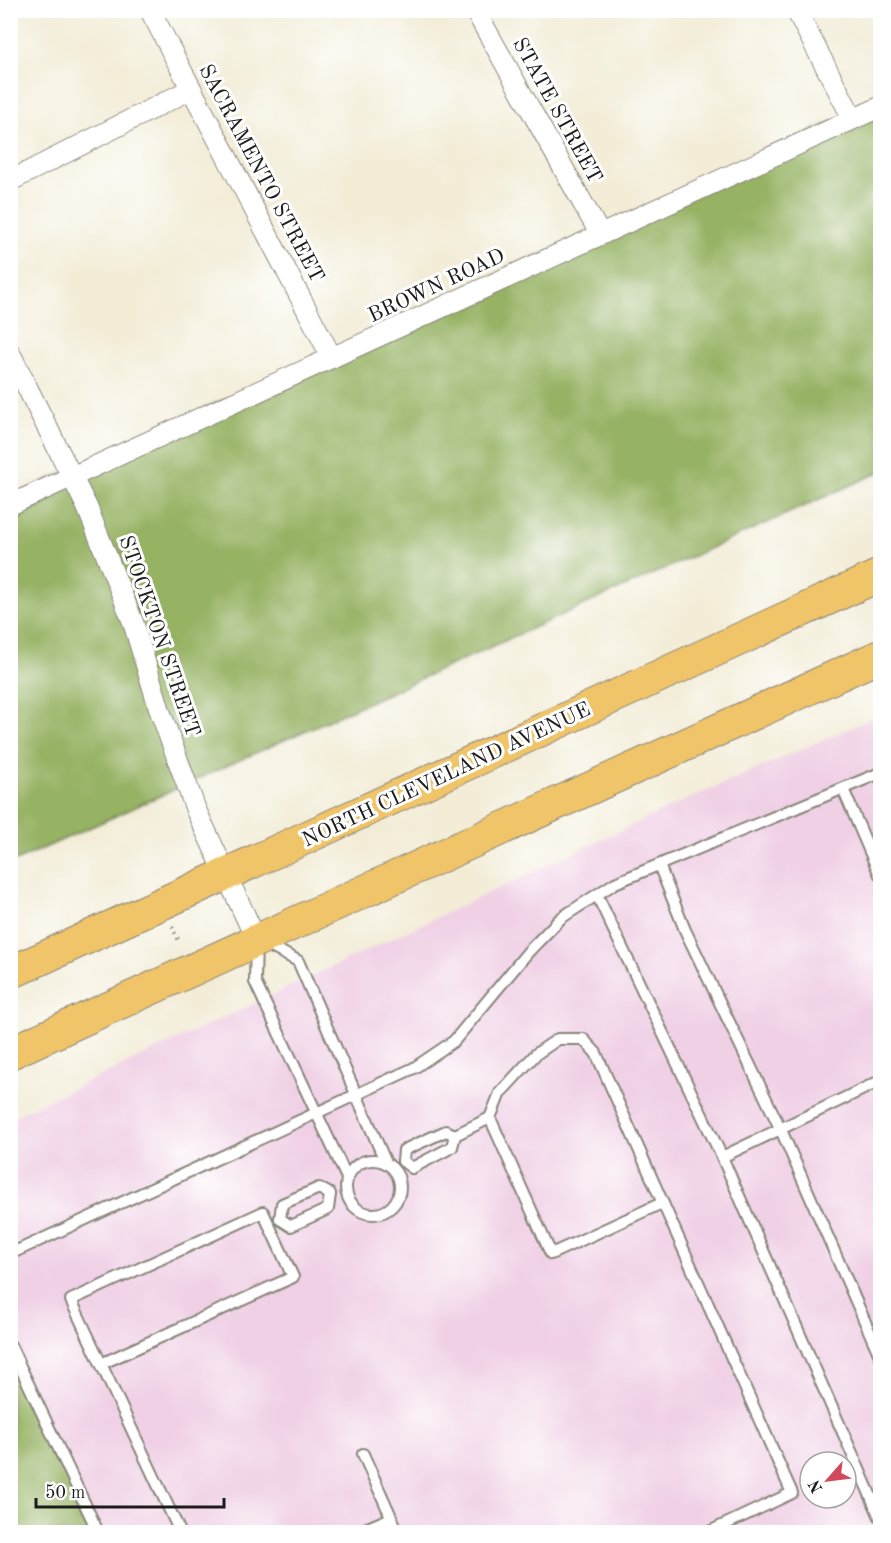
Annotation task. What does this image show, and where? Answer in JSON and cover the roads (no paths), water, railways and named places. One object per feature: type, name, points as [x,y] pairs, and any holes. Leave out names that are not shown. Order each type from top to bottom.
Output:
[{"type":"main road","name":"NORTH CLEVELAND AVENUE","points":[[10,973],[880,576]]},
{"type":"main road","points":[[10,1053],[880,656]]},
{"type":"street","name":"SACRAMENTO STREET","points":[[150,10],[332,358]]},
{"type":"street","name":"STATE STREET","points":[[475,10],[600,234]]},
{"type":"street","points":[[796,10],[853,119]]},
{"type":"street","points":[[10,180],[190,88]]},
{"type":"street","name":"BROWN ROAD","points":[[10,505],[880,107]]},
{"type":"street","name":"STOCKTON STREET","points":[[10,353],[74,476],[121,588],[160,711],[196,810],[256,939]]},
{"type":"lane","points":[[10,1254],[414,1068],[454,1041],[536,943],[561,918],[615,883],[880,774]]},
{"type":"lane","points":[[843,789],[880,875]]},
{"type":"lane","points":[[658,865],[699,961],[781,1130],[880,1356]]},
{"type":"lane","points":[[597,895],[722,1157],[880,1517]]},
{"type":"lane","points":[[256,939],[298,961],[357,1095],[388,1165],[399,1183],[399,1192],[391,1207],[383,1212],[366,1213],[357,1210],[349,1200],[346,1183],[317,1113],[255,982],[256,939]]},
{"type":"lane","points":[[403,1161],[404,1150],[446,1131],[455,1135],[490,1118],[500,1093],[536,1054],[558,1039],[583,1039],[596,1053],[792,1494],[709,1533]]},
{"type":"lane","points":[[722,1157],[880,1081]]},
{"type":"lane","points":[[490,1118],[551,1254],[662,1203]]},
{"type":"lane","points":[[280,1219],[291,1226],[328,1209],[330,1194],[346,1183],[351,1170],[366,1161],[388,1165],[403,1161],[412,1167],[452,1147],[455,1135]]},
{"type":"lane","points":[[280,1219],[282,1204],[319,1188],[330,1194]]},
{"type":"lane","points":[[101,1364],[294,1277],[264,1212],[71,1299],[101,1364],[180,1533]]},
{"type":"lane","points":[[269,1224],[280,1219]]},
{"type":"lane","points":[[10,1345],[98,1533]]},
{"type":"lane","points":[[363,1454],[398,1533]]},
{"type":"lane","points":[[358,1533],[391,1518]]}]
